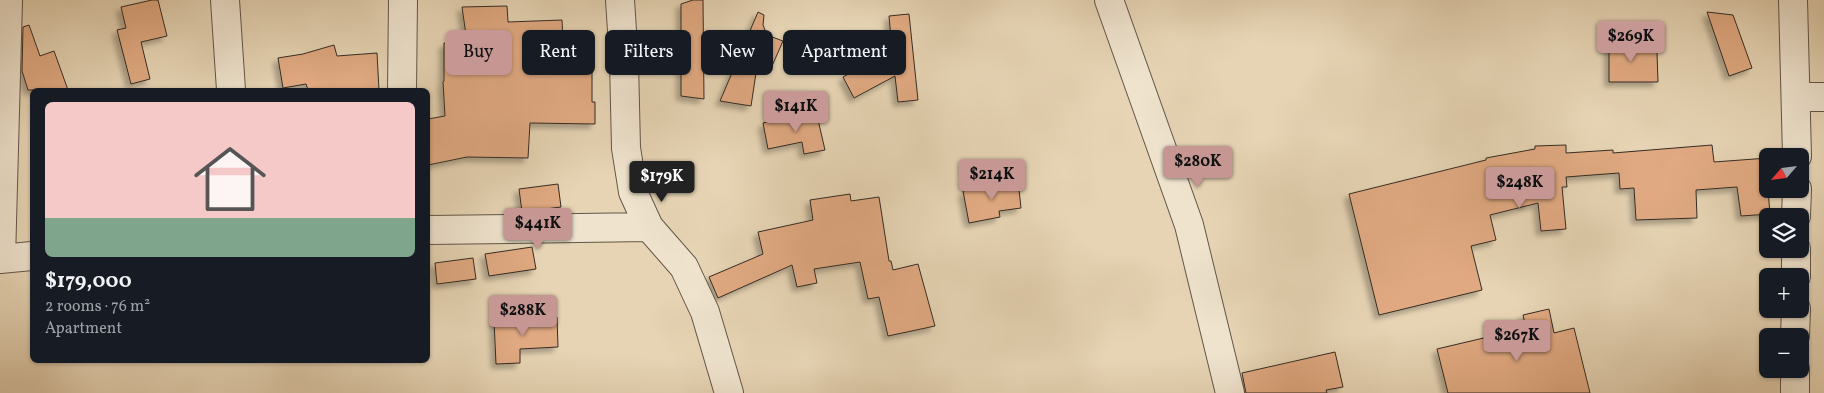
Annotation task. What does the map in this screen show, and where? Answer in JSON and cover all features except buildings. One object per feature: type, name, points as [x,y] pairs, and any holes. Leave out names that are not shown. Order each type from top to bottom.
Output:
[{"type":"street","points":[[8,0],[1,259],[30,256]]},
{"type":"street","points":[[225,0],[231,88]]},
{"type":"street","points":[[402,0],[402,88]]},
{"type":"street","points":[[620,0],[624,61],[626,148],[634,192],[649,227],[684,267],[705,312],[729,393]]},
{"type":"street","points":[[1109,0],[1189,225],[1230,393]]},
{"type":"street","points":[[1793,0],[1797,148]]},
{"type":"street","points":[[1796,97],[1824,97]]},
{"type":"street","points":[[430,230],[649,227]]},
{"type":"street","points":[[1795,378],[1795,393]]}]
